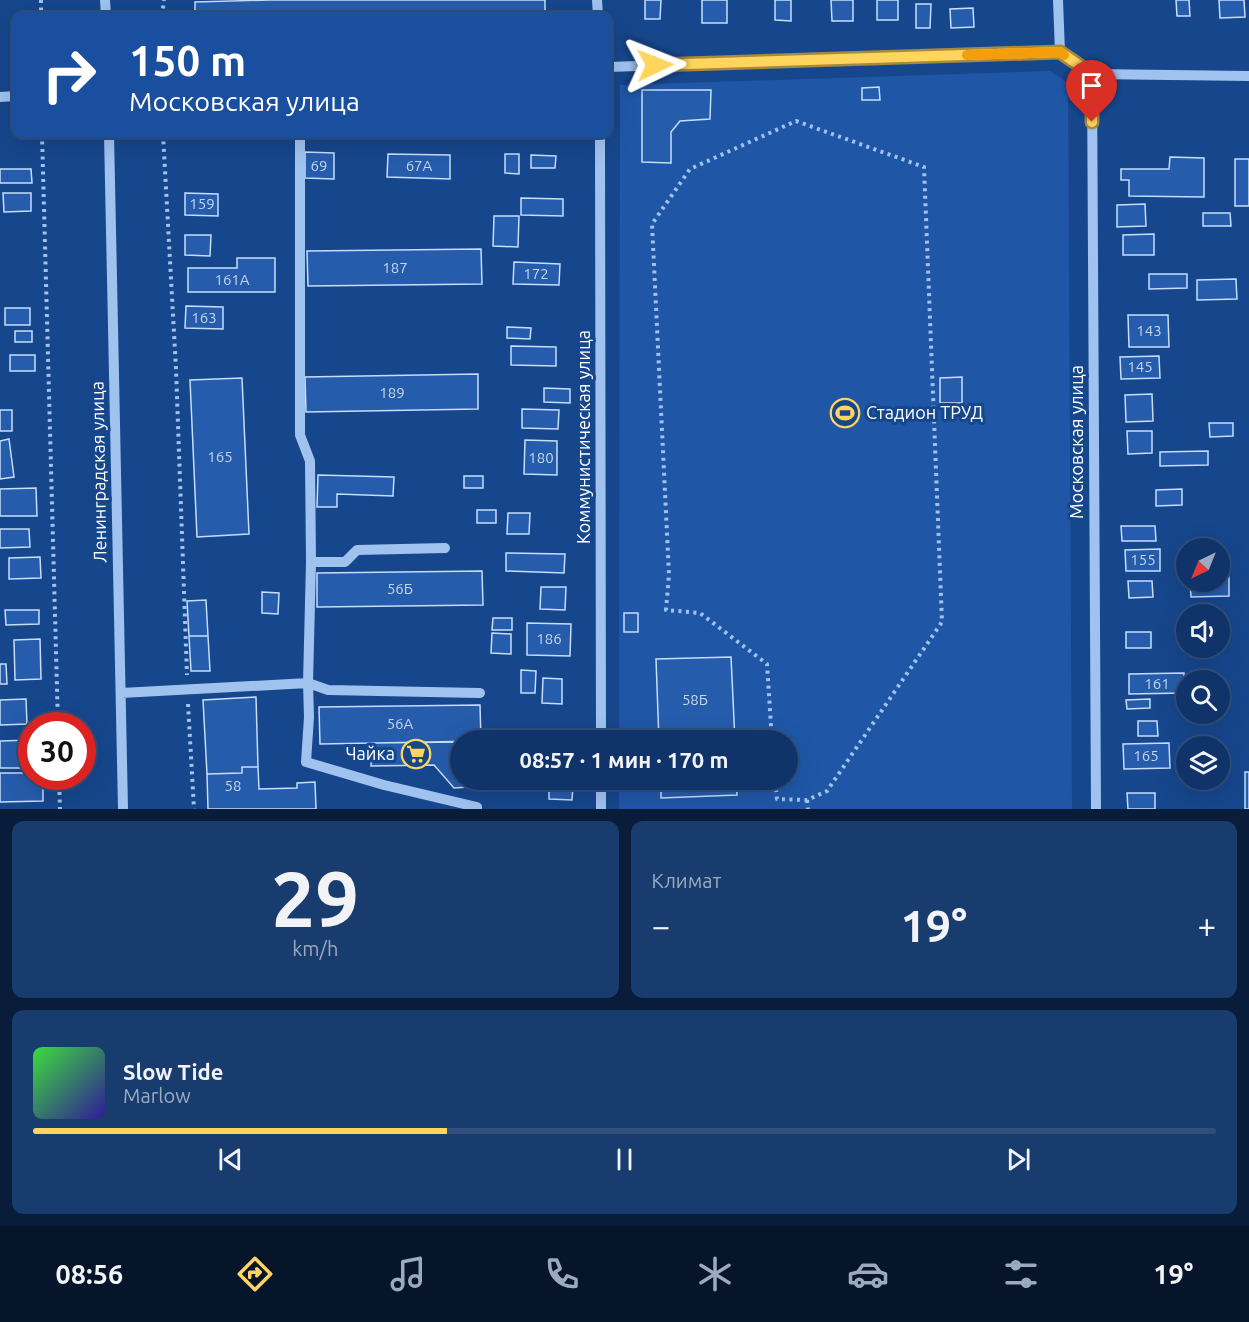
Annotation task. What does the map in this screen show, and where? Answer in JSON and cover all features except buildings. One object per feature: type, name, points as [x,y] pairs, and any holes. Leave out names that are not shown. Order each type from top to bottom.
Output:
[{"type":"street","points":[[1058,0],[1060,52]]},
{"type":"street","points":[[612,67],[1060,52],[1092,74],[1249,76]]},
{"type":"street","name":"Московская улица","points":[[1092,74],[1096,809]]},
{"type":"street","name":"Ленинградская улица","points":[[109,138],[123,809]]},
{"type":"street","points":[[300,138],[300,435],[310,461],[311,562],[309,717],[306,762],[384,785],[477,807],[477,809]]},
{"type":"street","name":"Коммунистическая улица","points":[[600,138],[601,730]]},
{"type":"street","points":[[311,562],[345,562],[357,550],[446,548]]},
{"type":"street","points":[[121,693],[308,684],[328,690],[480,693]]},
{"type":"street","points":[[601,790],[601,809]]},
{"type":"path","points":[[771,730],[766,663],[700,613],[666,610],[669,575],[652,224],[690,169],[796,121],[924,167],[942,622],[827,791],[807,800],[777,799],[776,790]]},
{"type":"path","points":[[42,138],[58,712]]},
{"type":"path","points":[[163,138],[176,369],[194,809]]},
{"type":"path","points":[[59,790],[60,809]]},
{"type":"path","points":[[807,800],[808,809]]},
{"type":"shaded area","name":"Стадион ТРУД","points":[[1050,71],[1068,83],[1072,809],[619,809],[619,790],[798,790],[798,730],[619,730],[620,85]]},
{"type":"slow traffic","points":[[967,55],[1060,52],[1064,55]]},
{"type":"place","name":"Стадион ТРУД","points":[[845,413]]},
{"type":"place","name":"Чайка","points":[[416,754]]},
{"type":"route","points":[[655,65],[1060,52],[1092,74],[1092,122]]}]
